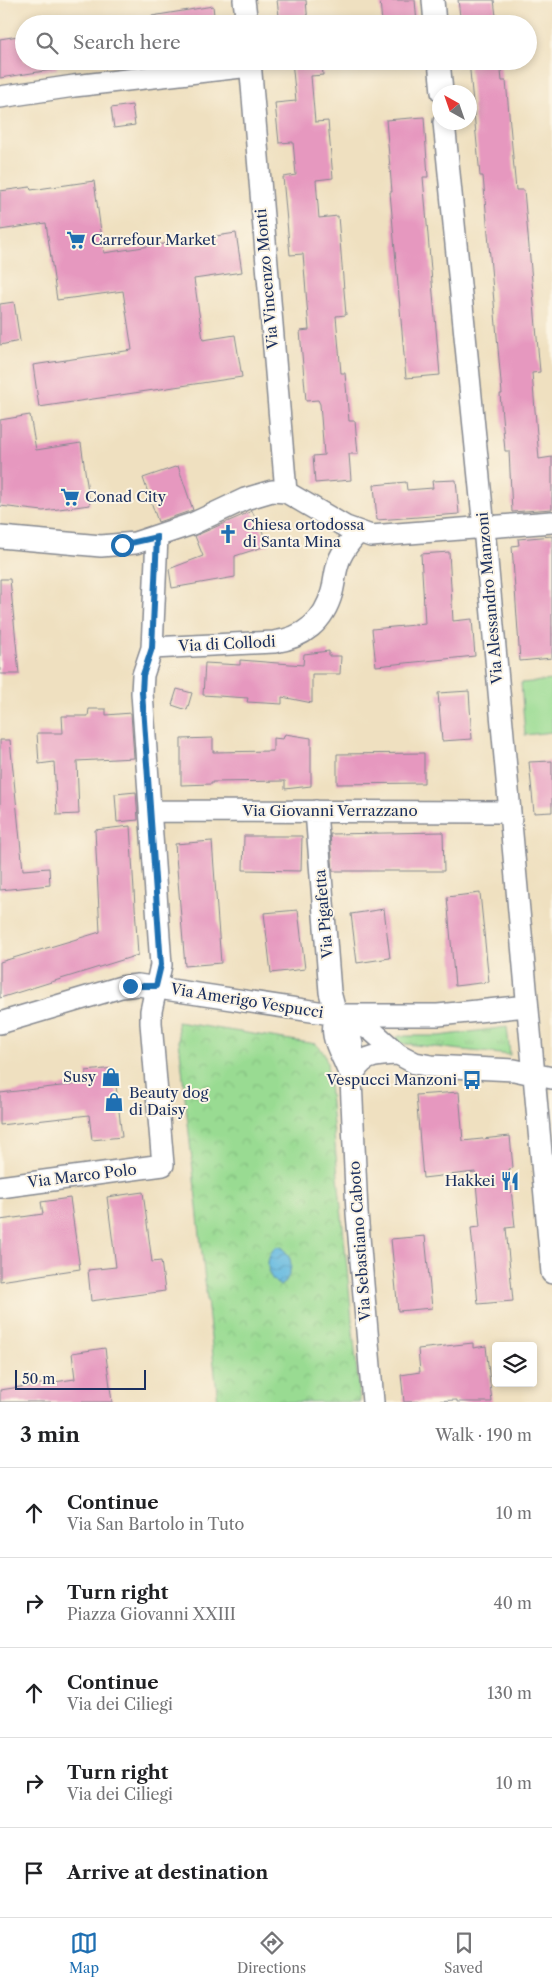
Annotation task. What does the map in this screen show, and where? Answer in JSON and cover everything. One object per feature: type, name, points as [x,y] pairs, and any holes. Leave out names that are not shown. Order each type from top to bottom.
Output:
[{"type":"street","points":[[244,0],[246,15]]},
{"type":"street","points":[[433,0],[435,15]]},
{"type":"street","name":"Via Vincenzo Monti","points":[[0,97],[202,70]]},
{"type":"street","name":"Via Vincenzo Monti","points":[[251,70],[286,492]]},
{"type":"street","points":[[440,70],[441,85]]},
{"type":"street","name":"Via Alessandro Manzoni","points":[[445,130],[527,1006],[543,1076],[552,1273]]},
{"type":"street","points":[[0,536],[101,546],[135,543],[192,524],[245,500],[272,491],[286,492],[358,533],[371,536],[552,522]]},
{"type":"street","name":"Via di Collodi","points":[[152,648],[274,642],[289,640],[304,633],[317,621],[327,607],[341,556],[358,533]]},
{"type":"street","points":[[156,986],[161,965],[142,692],[144,670],[152,648],[157,537]]},
{"type":"street","name":"Via Giovanni Verrazzano","points":[[151,811],[509,812]]},
{"type":"street","name":"Via Pigafetta","points":[[316,811],[330,992],[333,1006],[338,1015]]},
{"type":"street","name":"Via Amerigo Vespucci","points":[[0,1023],[121,987],[138,985],[156,986],[338,1015],[438,1015],[527,1006]]},
{"type":"street","name":"Via Marco Polo","points":[[0,1186],[163,1165],[151,1024],[156,986]]},
{"type":"street","name":"Via Amerigo Vespucci","points":[[338,1015],[363,1026],[393,1049],[420,1065],[514,1070],[543,1076]]},
{"type":"street","name":"Via Sebastiano Caboto","points":[[338,1015],[347,1025],[351,1037],[357,1213],[373,1402]]},
{"type":"street","points":[[351,1079],[355,1068],[361,1061],[393,1049],[394,1028],[406,1016]]},
{"type":"green space","points":[[552,680],[552,732],[525,735],[521,683]]},
{"type":"green space","points":[[177,1022],[316,1044],[324,1052],[327,1063],[360,1402],[218,1402]],"holes":[[[283,1248],[290,1266],[289,1274],[284,1284],[276,1283],[268,1262],[276,1251]]]},
{"type":"green space","points":[[507,1027],[510,1055],[396,1043],[396,1038],[399,1036],[440,1036]]},
{"type":"water","points":[[277,1246],[283,1248],[291,1263],[286,1281],[281,1286],[272,1278],[268,1267],[270,1255]]},
{"type":"building","points":[[277,0],[306,0],[307,15],[279,15]]},
{"type":"building","points":[[380,0],[415,0],[416,15],[381,15]]},
{"type":"building","points":[[458,0],[494,0],[496,15],[460,15]]},
{"type":"building","points":[[213,6],[214,15],[158,15]]},
{"type":"building","points":[[15,36],[15,70],[51,70],[0,78],[0,39]]},
{"type":"building","points":[[293,70],[323,70],[323,75],[311,76],[315,122],[328,121],[333,178],[316,180],[319,218],[338,216],[346,315],[336,316],[341,373],[345,373],[349,421],[355,421],[358,454],[349,454],[351,480],[315,483],[313,456],[324,455],[320,404],[318,400],[306,401],[300,331],[309,330],[303,254],[290,255],[283,177],[296,175],[293,142],[279,143],[275,103],[296,101]]},
{"type":"building","points":[[470,70],[501,70],[502,81],[506,81],[516,190],[524,190],[540,372],[532,373],[539,459],[552,457],[552,509],[512,512],[509,451],[505,451],[500,394],[502,394],[483,176],[480,176],[476,130],[477,85],[471,85]]},
{"type":"building","points":[[132,105],[135,125],[114,128],[111,108]]},
{"type":"building","points":[[424,117],[428,177],[423,177],[440,375],[406,378],[390,192],[392,192],[386,120]]},
{"type":"building","points":[[94,181],[104,253],[236,233],[242,272],[194,279],[203,340],[235,335],[242,377],[39,407],[33,365],[132,350],[123,291],[57,300],[46,223],[0,230],[0,191],[30,187],[31,190]]},
{"type":"building","points":[[14,302],[20,341],[0,345],[0,304]]},
{"type":"building","points":[[30,415],[36,450],[81,443],[90,505],[43,511],[0,506],[0,420]]},
{"type":"building","points":[[178,466],[193,510],[158,522],[143,478]]},
{"type":"building","points":[[456,480],[459,514],[377,520],[374,485],[406,482],[407,490],[433,488],[432,481]]},
{"type":"building","points":[[252,511],[269,545],[235,556],[235,577],[172,588],[169,569],[203,556],[195,536]]},
{"type":"building","points":[[552,536],[552,658],[520,661],[512,546],[519,545],[518,539]]},
{"type":"building","points":[[449,552],[453,621],[472,619],[475,656],[376,666],[372,629],[425,624],[421,554]]},
{"type":"building","points":[[0,579],[10,579],[19,674],[0,674]]},
{"type":"building","points":[[329,651],[329,656],[341,656],[340,674],[312,674],[312,703],[282,697],[282,704],[247,702],[248,698],[203,695],[205,663],[240,665],[240,660],[303,665],[304,654]]},
{"type":"building","points":[[177,689],[192,693],[187,710],[172,705]]},
{"type":"building","points":[[469,691],[472,739],[442,741],[438,693]]},
{"type":"building","points":[[89,709],[106,709],[106,715],[131,713],[134,758],[77,761],[79,814],[57,815],[54,762],[39,764],[37,733],[63,733],[62,716],[88,716]]},
{"type":"building","points":[[285,734],[311,738],[311,786],[285,789],[285,781],[212,782],[212,784],[181,785],[181,739],[213,738],[213,752],[273,751],[273,738],[283,739]]},
{"type":"building","points":[[0,740],[10,740],[23,870],[49,868],[50,885],[0,890]]},
{"type":"building","points":[[424,753],[424,783],[337,784],[337,754]]},
{"type":"building","points":[[552,761],[552,812],[534,813],[529,762]]},
{"type":"building","points":[[136,792],[138,820],[117,822],[115,794]]},
{"type":"building","points":[[130,826],[138,955],[0,998],[0,962],[100,932],[95,830]]},
{"type":"building","points":[[443,832],[444,871],[333,871],[330,834]]},
{"type":"building","points":[[244,836],[302,836],[301,871],[243,870]]},
{"type":"building","points":[[212,841],[221,963],[185,966],[175,844]]},
{"type":"building","points":[[480,893],[489,982],[455,986],[447,897]]},
{"type":"building","points":[[384,909],[390,958],[357,963],[351,914]]},
{"type":"building","points":[[298,910],[305,969],[271,973],[264,913]]},
{"type":"building","points":[[114,1068],[122,1137],[92,1140],[89,1115],[0,1125],[0,1093],[87,1083],[86,1071]]},
{"type":"building","points":[[459,1092],[463,1141],[510,1136],[513,1168],[509,1169],[515,1227],[506,1228],[513,1301],[478,1304],[471,1228],[480,1227],[475,1172],[423,1178],[416,1095]]},
{"type":"building","points":[[143,1192],[152,1262],[161,1261],[165,1291],[91,1301],[88,1270],[116,1267],[107,1197]]},
{"type":"building","points":[[70,1198],[80,1269],[0,1281],[0,1220],[43,1214],[41,1202]]},
{"type":"building","points":[[425,1236],[432,1308],[398,1311],[391,1239]]},
{"type":"building","points":[[473,1343],[473,1348],[486,1346],[492,1402],[457,1402],[457,1400],[404,1402],[401,1375],[420,1372],[418,1349]]},
{"type":"building","points":[[105,1348],[112,1402],[0,1402],[0,1390],[75,1379],[72,1353]]},
{"type":"place","name":"Carrefour Market","points":[[76,240]]},
{"type":"place","name":"Conad City","points":[[70,497]]},
{"type":"place","name":"Chiesa ortodossa di Santa Mina","points":[[228,534]]},
{"type":"place","name":"Susy","points":[[111,1077]]},
{"type":"place","name":"Vespucci Manzoni","points":[[472,1080]]},
{"type":"place","name":"Beauty dog di Daisy","points":[[114,1102]]},
{"type":"place","name":"Hakkei","points":[[510,1181]]},
{"type":"route","points":[[122,545],[157,537],[158,548],[152,648],[143,675],[142,692],[161,965],[156,986],[130,986]]}]
